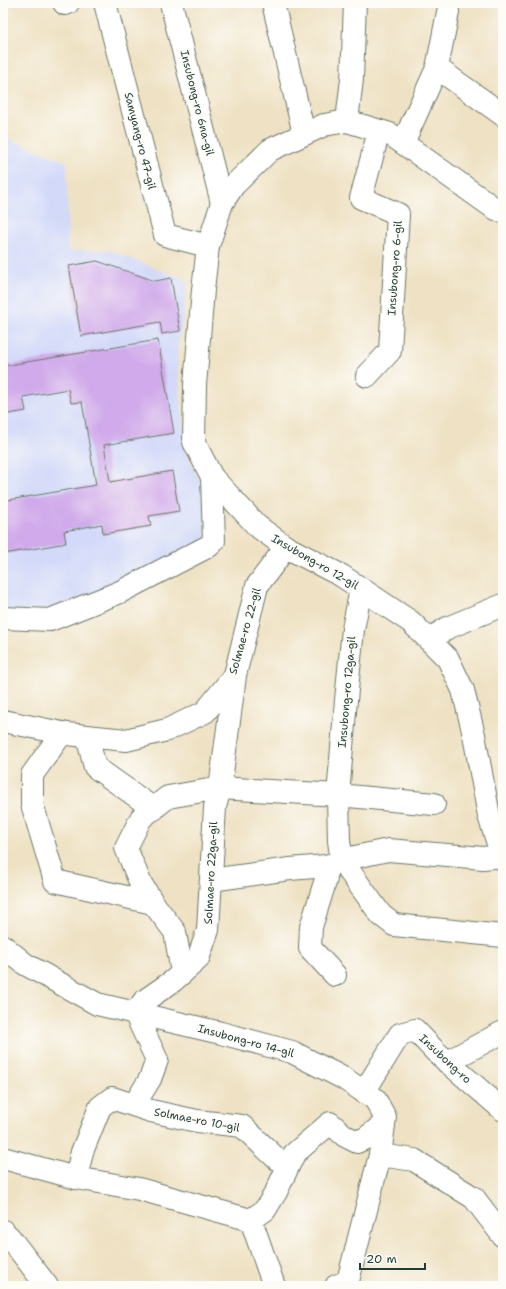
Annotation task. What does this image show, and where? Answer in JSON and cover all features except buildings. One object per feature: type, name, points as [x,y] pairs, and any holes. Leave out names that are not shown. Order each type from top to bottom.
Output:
[{"type":"street","points":[[64,3],[68,3]]},
{"type":"street","name":"Samyang-ro 47-gil","points":[[105,3],[165,235],[208,246]]},
{"type":"street","name":"Insubong-ro 6na-gil","points":[[171,3],[222,203]]},
{"type":"street","points":[[272,3],[304,134]]},
{"type":"street","points":[[346,121],[352,79],[356,3]]},
{"type":"street","points":[[403,143],[437,68],[448,12]]},
{"type":"street","points":[[437,68],[503,115]]},
{"type":"street","points":[[208,246],[222,203],[234,185],[270,150],[324,125],[346,121],[390,134],[494,208],[503,212]]},
{"type":"street","name":"Insubong-ro 6-gil","points":[[367,376],[390,351],[398,214],[361,198],[379,131]]},
{"type":"street","name":"Insubong-ro 12-gil","points":[[208,246],[202,290],[194,385],[194,442],[212,477],[257,526],[286,547],[342,576],[411,622],[448,659],[463,690],[474,736],[489,816],[503,857],[483,858],[388,850],[334,863],[211,880]]},
{"type":"street","points":[[3,618],[50,620],[120,592],[209,546],[214,541],[212,477]]},
{"type":"street","name":"Solmae-ro 22-gil","points":[[3,721],[62,733],[126,740],[167,730],[206,712],[235,675],[257,586],[286,547]]},
{"type":"street","name":"Insubong-ro 12ga-gil","points":[[334,863],[339,841],[338,795],[353,629],[361,589]]},
{"type":"street","points":[[429,640],[447,628],[503,605]]},
{"type":"street","name":"Solmae-ro 22ga-gil","points":[[135,1013],[144,1001],[173,981],[198,959],[208,930],[215,807],[220,788],[235,675]]},
{"type":"street","points":[[62,733],[32,774],[32,804],[55,881],[153,903]]},
{"type":"street","points":[[87,736],[95,767],[154,809]]},
{"type":"street","points":[[182,973],[175,932],[153,903],[140,882],[126,848],[141,818],[168,797],[220,788],[338,795],[434,804]]},
{"type":"street","points":[[335,975],[310,948],[311,927],[326,879],[334,863],[381,916],[394,925],[503,936]]},
{"type":"street","points":[[3,946],[25,964],[97,1004],[135,1013],[157,1060],[150,1079],[134,1105]]},
{"type":"street","name":"Insubong-ro 14-gil","points":[[135,1013],[221,1033],[292,1052],[343,1078],[375,1099],[385,1117],[380,1154],[348,1281],[336,1286]]},
{"type":"street","name":"Insubong-ro","points":[[364,1092],[400,1034],[415,1030],[436,1052],[503,1110]]},
{"type":"street","points":[[447,1062],[503,1032]]},
{"type":"street","name":"Solmae-ro 10-gil","points":[[76,1178],[82,1152],[100,1107],[112,1098],[151,1111],[197,1121],[242,1126],[277,1159],[288,1165]]},
{"type":"street","points":[[251,1220],[265,1210],[276,1192],[294,1154],[330,1123],[345,1136],[357,1142],[366,1138],[384,1124]]},
{"type":"street","points":[[380,1154],[414,1160],[474,1198],[503,1236]]},
{"type":"street","points":[[3,1158],[76,1178],[139,1189],[251,1220]]},
{"type":"street","points":[[251,1220],[274,1286]]},
{"type":"street","points":[[3,1231],[47,1286]]},
{"type":"shaded area","points":[[3,137],[67,162],[68,251],[108,250],[188,281],[177,356],[186,452],[204,489],[206,542],[86,603],[42,614],[3,615]]}]
